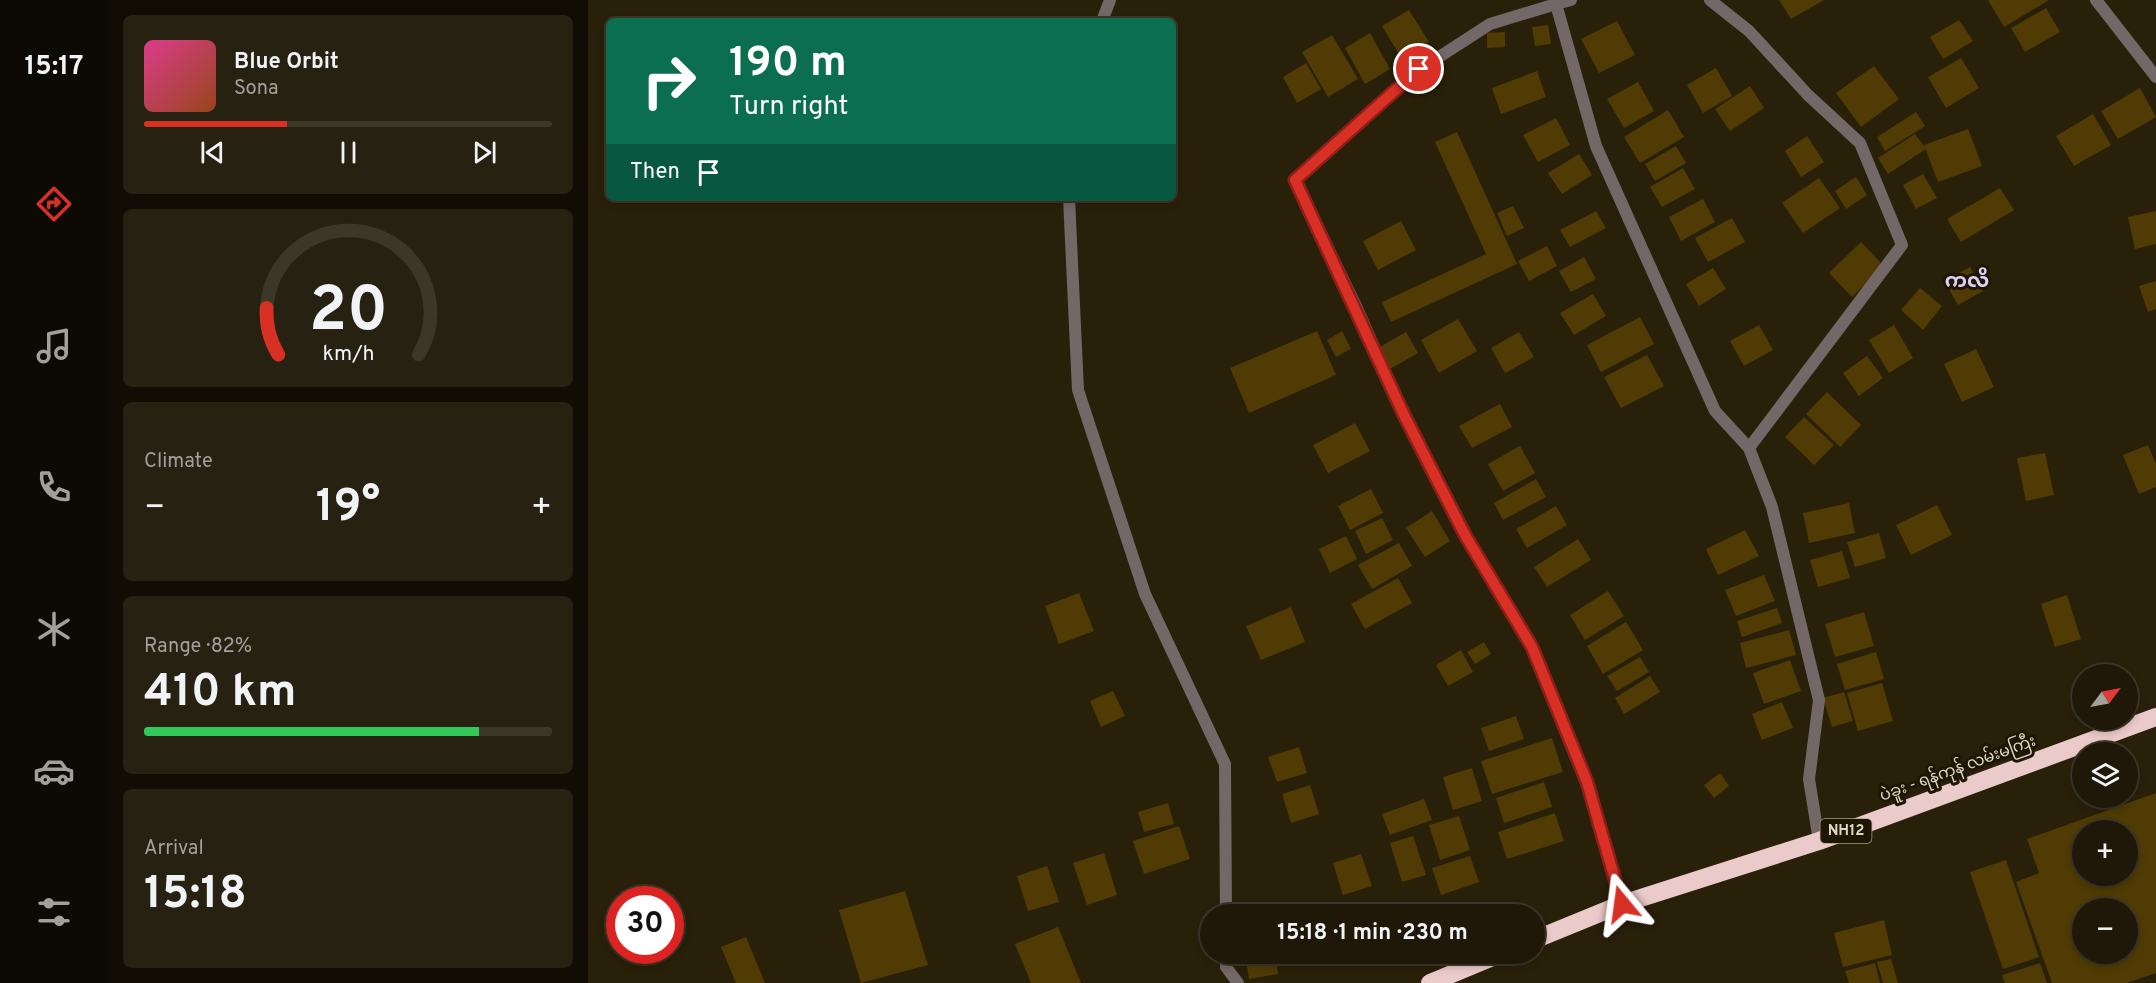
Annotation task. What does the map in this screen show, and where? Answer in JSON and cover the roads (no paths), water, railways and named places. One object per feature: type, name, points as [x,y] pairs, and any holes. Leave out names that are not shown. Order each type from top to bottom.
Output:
[{"type":"highway","name":"ပဲခူး - ရန်ကုန် လမ်းမကြီး","points":[[1545,936],[1622,904],[1819,841],[2156,717]]},
{"type":"highway","points":[[1430,983],[1476,964]]},
{"type":"street","points":[[1103,18],[1110,0]]},
{"type":"street","points":[[1571,0],[1490,24],[1419,69],[1295,180],[1404,415],[1460,525],[1532,647],[1587,782],[1622,904]]},
{"type":"street","points":[[1710,0],[1749,31],[1808,95],[1860,143],[1902,245],[1749,448]]},
{"type":"street","points":[[2096,0],[2156,76]]},
{"type":"street","points":[[1556,4],[1596,146],[1714,411],[1749,448],[1772,507],[1819,700],[1809,779],[1819,841]]},
{"type":"street","points":[[1069,201],[1078,390],[1145,594],[1225,764],[1226,904]]},
{"type":"street","points":[[1226,964],[1238,983]]},
{"type":"district","name":"ကလိ","points":[[1967,282]]}]
